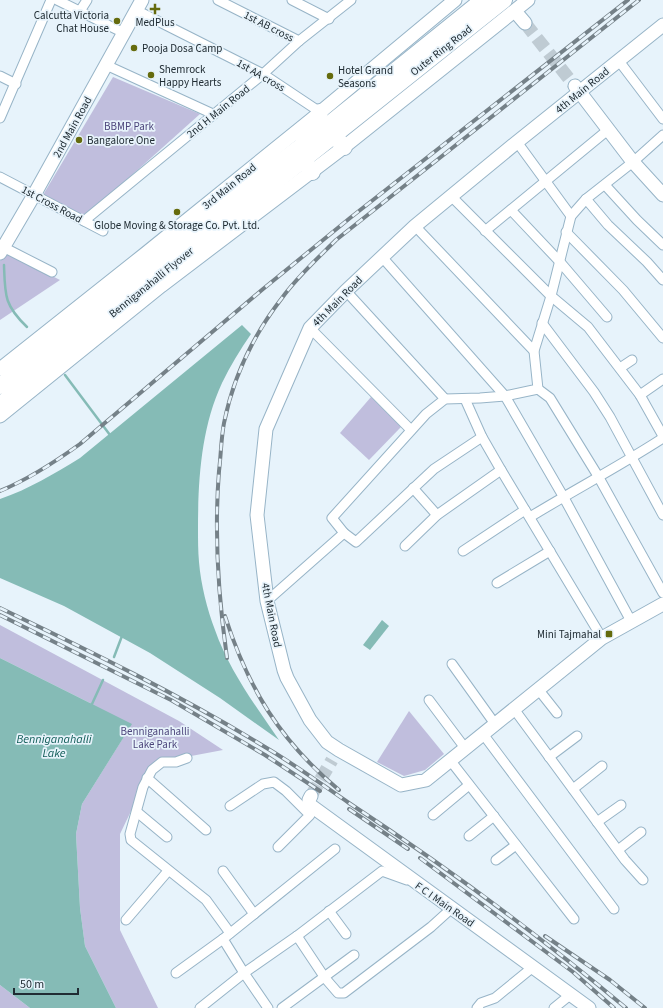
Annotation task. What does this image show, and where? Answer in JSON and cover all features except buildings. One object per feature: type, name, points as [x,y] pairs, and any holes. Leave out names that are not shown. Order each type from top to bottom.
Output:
[{"type":"highway","name":"Outer Ring Road","points":[[286,157],[483,0]]},
{"type":"highway","name":"Outer Ring Road","points":[[307,166],[334,135],[504,0]]},
{"type":"highway","points":[[286,157],[289,147],[312,129],[320,112]]},
{"type":"highway","points":[[334,135],[344,147]]},
{"type":"highway","name":"Benniganahalli Flyover","points":[[0,405],[166,259],[286,157]]},
{"type":"highway","name":"Benniganahalli Flyover","points":[[0,386],[166,259],[307,166]]},
{"type":"street","points":[[1,113],[16,84],[51,0]]},
{"type":"street","points":[[57,0],[124,33]]},
{"type":"street","points":[[80,11],[87,0]]},
{"type":"street","name":"1st AB cross","points":[[218,0],[299,42]]},
{"type":"street","points":[[292,0],[329,19]]},
{"type":"street","name":"2nd H Main Road","points":[[84,221],[213,114],[264,74],[299,42],[351,0]]},
{"type":"street","name":"3rd Main Road","points":[[0,369],[145,254],[455,0]]},
{"type":"street","points":[[0,416],[307,166],[344,147],[528,0]]},
{"type":"street","points":[[446,66],[456,65],[522,19],[538,0]]},
{"type":"street","name":"1st AA cross","points":[[139,5],[264,74],[320,112]]},
{"type":"street","name":"2nd Main Road","points":[[1,250],[34,195],[139,5]]},
{"type":"street","name":"4th Main Road","points":[[663,25],[619,61],[577,88],[517,142],[415,226],[346,291],[310,328],[266,430],[257,515],[267,601],[284,674],[310,720],[336,755],[401,785],[426,780],[602,638],[663,604]]},
{"type":"street","points":[[619,61],[663,119]]},
{"type":"street","points":[[106,66],[213,114]]},
{"type":"street","points":[[0,76],[16,84]]},
{"type":"street","points":[[577,88],[633,162],[663,195]]},
{"type":"street","points":[[485,231],[609,129]]},
{"type":"street","points":[[663,135],[633,162],[586,200],[571,216],[551,296],[534,351],[538,389],[550,398],[598,476],[663,593]]},
{"type":"street","points":[[517,142],[571,216]]},
{"type":"street","name":"1st Cross Road","points":[[0,177],[104,231]]},
{"type":"street","points":[[604,185],[663,245]]},
{"type":"street","points":[[451,196],[551,296],[588,327],[640,395],[663,437],[632,458],[527,514],[463,551]]},
{"type":"street","points":[[586,200],[608,225],[647,262],[663,280]]},
{"type":"street","points":[[511,210],[560,262],[607,317]]},
{"type":"street","points":[[415,226],[534,351]]},
{"type":"street","points":[[566,232],[622,290],[663,338]]},
{"type":"street","points":[[1,250],[52,272]]},
{"type":"street","points":[[382,257],[505,396],[563,496],[631,621]]},
{"type":"street","points":[[346,291],[445,399]]},
{"type":"street","points":[[542,323],[594,392],[663,515]]},
{"type":"street","points":[[310,328],[411,430]]},
{"type":"street","points":[[620,368],[632,360]]},
{"type":"street","points":[[640,395],[663,379]]},
{"type":"street","points":[[482,437],[434,469],[356,542],[344,533],[332,518],[426,414],[445,399],[505,396],[538,389]]},
{"type":"street","points":[[465,398],[482,437],[602,638]]},
{"type":"street","points":[[405,546],[436,515],[501,470]]},
{"type":"street","points":[[413,488],[436,515]]},
{"type":"street","points":[[267,601],[344,533]]},
{"type":"street","points":[[497,583],[550,551]]},
{"type":"street","points":[[452,664],[495,724]]},
{"type":"street","points":[[538,689],[558,714]]},
{"type":"street","points":[[429,700],[465,748]]},
{"type":"street","points":[[514,709],[618,850],[643,880]]},
{"type":"street","points":[[483,734],[614,909]]},
{"type":"street","points":[[549,757],[577,736]]},
{"type":"street","points":[[187,758],[176,762],[162,762],[152,770],[143,788],[130,834],[131,840],[206,900],[227,936],[244,973],[268,1008]]},
{"type":"street","points":[[450,760],[574,919]]},
{"type":"street","points":[[573,789],[602,766]]},
{"type":"street","points":[[148,778],[206,830]]},
{"type":"street","points":[[230,806],[263,784],[274,782],[286,791],[310,815],[278,847]]},
{"type":"street","points":[[433,815],[469,785]]},
{"type":"street","points":[[295,800],[310,798]]},
{"type":"street","name":"F C I Main Road","points":[[310,798],[310,805],[589,1008]]},
{"type":"street","points":[[597,822],[621,805]]},
{"type":"street","points":[[137,812],[167,837]]},
{"type":"street","points":[[469,836],[494,816]]},
{"type":"street","points":[[618,850],[641,832]]},
{"type":"street","points":[[496,860],[516,845]]},
{"type":"street","points":[[176,973],[227,936],[335,849]]},
{"type":"street","points":[[126,920],[168,871]]},
{"type":"street","points":[[223,871],[254,914]]},
{"type":"street","points":[[200,1008],[244,973],[297,936],[382,871],[416,883]]},
{"type":"street","points":[[297,936],[325,978],[338,992],[344,993],[431,927],[452,908]]},
{"type":"street","points":[[329,911],[346,934]]},
{"type":"street","points":[[282,1008],[325,978],[354,955]]},
{"type":"street","points":[[477,1008],[481,1003],[495,998],[533,967]]},
{"type":"street","points":[[554,1008],[570,995]]},
{"type":"green space","name":"BBMP Park","points":[[113,77],[200,114],[84,218],[43,195]]},
{"type":"green space","points":[[5,252],[60,280],[0,320],[0,261]]},
{"type":"green space","points":[[371,397],[401,427],[369,460],[340,433]]},
{"type":"green space","name":"Benniganahalli Lake Park","points":[[0,625],[179,721],[223,750],[154,763],[120,834],[120,930],[158,1008],[116,1008],[85,946],[80,908],[76,834],[82,804],[125,735],[92,704],[0,658]]},
{"type":"green space","points":[[409,711],[444,754],[425,770],[404,776],[377,762]]},
{"type":"green space","points":[[0,985],[30,1008],[0,1008]]},
{"type":"water","points":[[242,325],[251,334],[235,358],[222,383],[209,418],[205,436],[199,492],[199,562],[207,605],[221,645],[243,687],[279,740],[220,698],[150,653],[64,606],[0,578],[0,499],[31,486],[80,458]]},
{"type":"water","points":[[382,620],[389,626],[370,650],[363,645]]},
{"type":"water","name":"Benniganahalli Lake","points":[[0,658],[132,724],[82,804],[76,834],[80,908],[85,946],[116,1008],[30,1008],[0,985]]},
{"type":"waterway","points":[[4,265],[7,299],[14,312],[27,327]]},
{"type":"waterway","points":[[65,375],[110,435]]},
{"type":"waterway","points":[[114,657],[122,636]]},
{"type":"waterway","points":[[90,705],[92,704],[103,680]]},
{"type":"tunnel","points":[[525,23],[574,85]]},
{"type":"tunnel","points":[[311,796],[332,760]]},
{"type":"railway","points":[[0,491],[42,470],[80,444],[263,289],[350,218],[628,0]]},
{"type":"railway","points":[[227,658],[219,588],[217,541],[219,471],[222,435],[228,406],[239,373],[262,326],[294,283],[336,240],[639,0]]},
{"type":"railway","points":[[0,608],[101,657],[200,709],[286,760],[456,876],[525,927],[626,1008]]},
{"type":"railway","points":[[0,615],[171,700],[265,755],[320,791]]},
{"type":"railway","points":[[225,616],[244,667],[268,712],[300,752],[339,790]]},
{"type":"railway","points":[[349,809],[408,849]]},
{"type":"railway","points":[[420,858],[573,972],[614,1008]]},
{"type":"railway","points":[[545,936],[610,980],[645,1008]]},
{"type":"place","name":"MedPlus","points":[[155,9]]},
{"type":"place","name":"Calcutta Victoria Chat House","points":[[117,21]]},
{"type":"place","name":"Pooja Dosa Camp","points":[[134,48]]},
{"type":"place","name":"Shemrock Happy Hearts","points":[[151,75]]},
{"type":"place","name":"Hotel Grand Seasons","points":[[330,76]]},
{"type":"place","name":"Bangalore One","points":[[79,140]]},
{"type":"place","name":"Globe Moving & Storage Co. Pvt. Ltd.","points":[[177,212]]},
{"type":"place","name":"Mini Tajmahal","points":[[609,634]]}]
